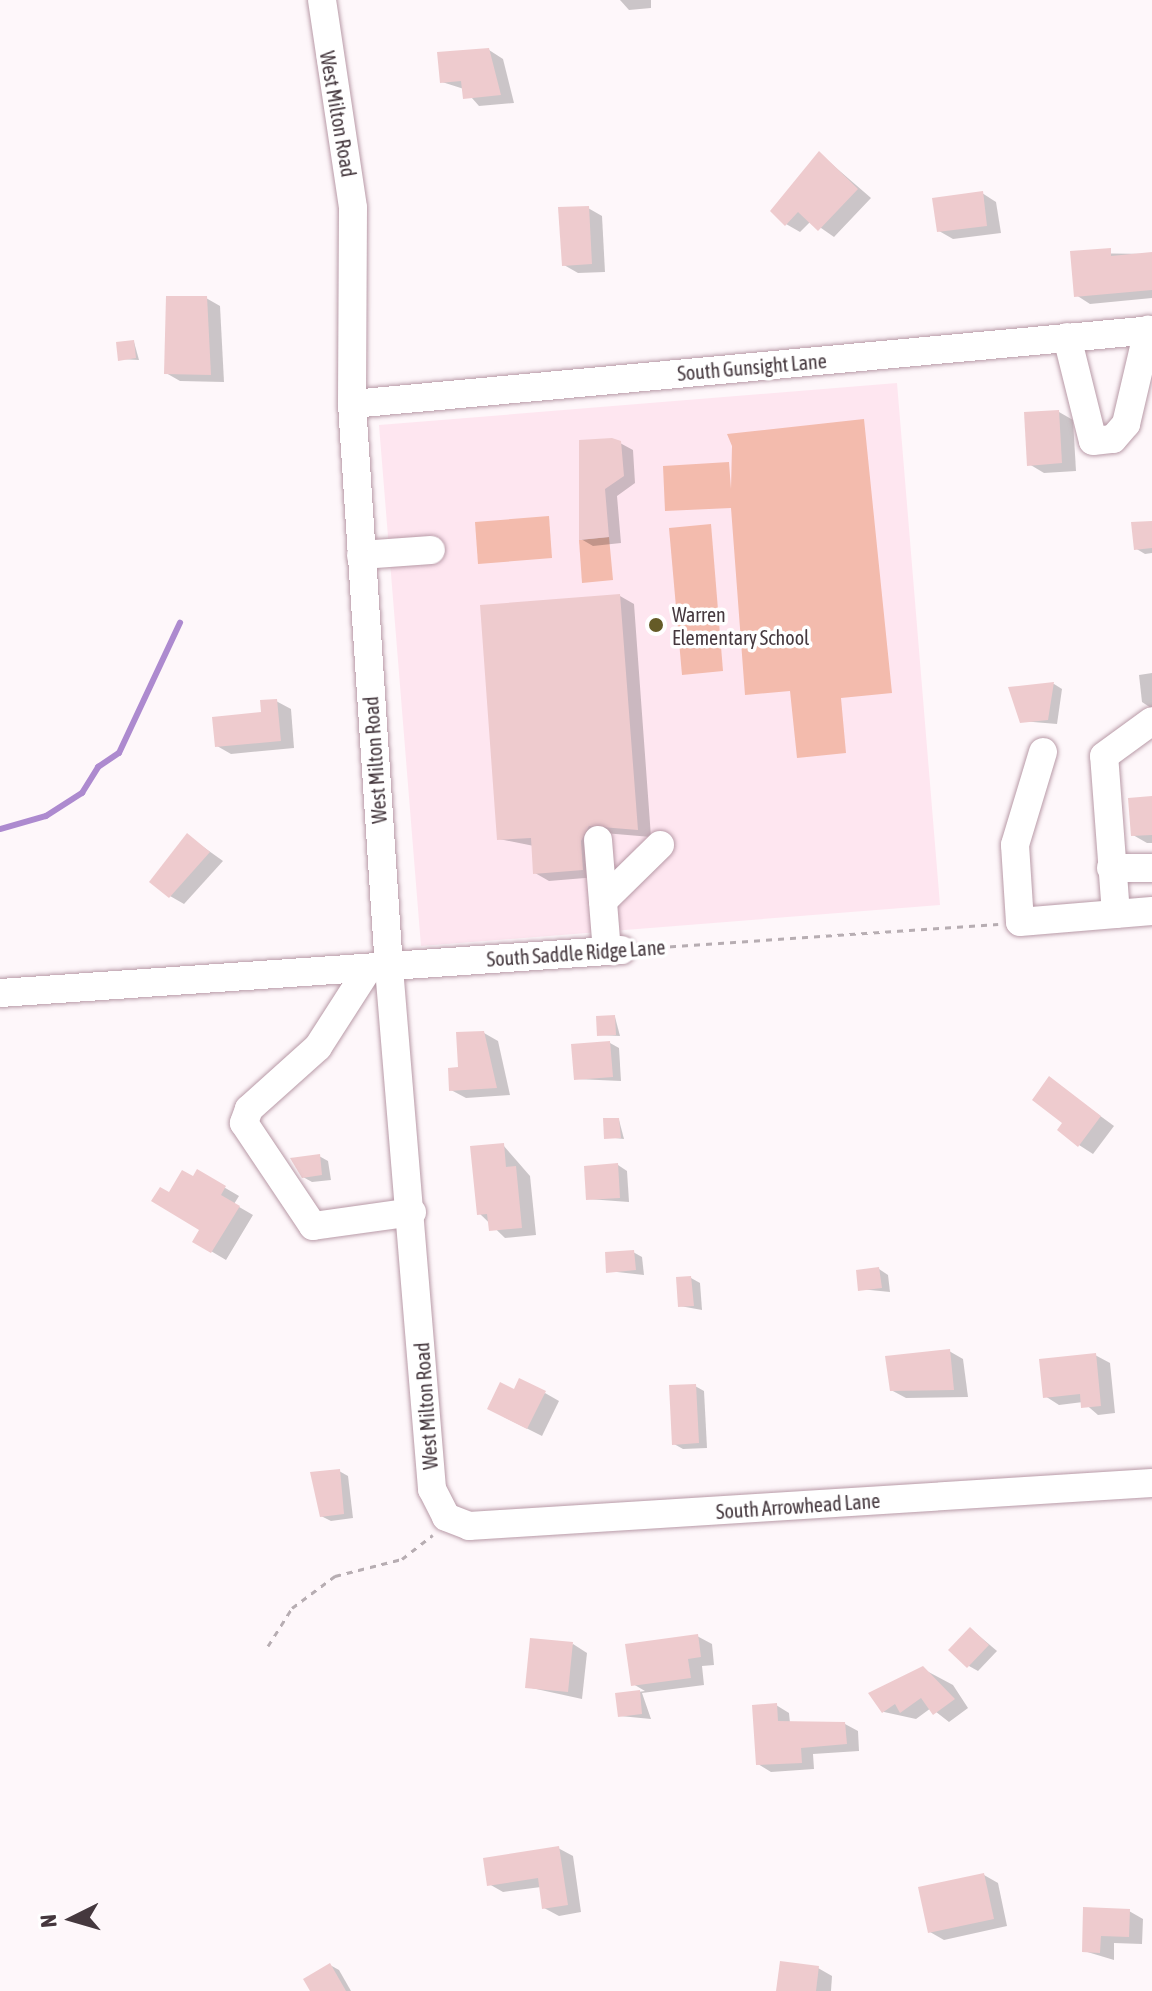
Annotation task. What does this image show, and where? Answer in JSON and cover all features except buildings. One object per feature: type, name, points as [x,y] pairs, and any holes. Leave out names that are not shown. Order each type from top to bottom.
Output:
[{"type":"street","name":"West Milton Road","points":[[322,0],[353,208],[352,404],[378,968],[412,1212],[432,1489],[446,1517]]},
{"type":"street","name":"South Gunsight Lane","points":[[352,404],[1150,330]]},
{"type":"street","points":[[1067,337],[1093,441],[1113,439],[1126,424],[1150,330]]},
{"type":"street","points":[[361,555],[431,550]]},
{"type":"street","points":[[1116,914],[1104,756],[1152,721]]},
{"type":"street","points":[[1043,752],[1015,845],[1020,922],[1152,911]]},
{"type":"street","points":[[598,840],[603,901],[615,950]]},
{"type":"street","points":[[603,901],[660,845]]},
{"type":"street","points":[[1111,868],[1152,868]]},
{"type":"street","name":"South Saddle Ridge Lane","points":[[0,993],[615,950]]},
{"type":"street","points":[[378,968],[318,1047],[249,1109],[244,1123],[313,1226],[412,1212]]},
{"type":"street","name":"South Arrowhead Lane","points":[[446,1517],[469,1526],[1152,1483]]},
{"type":"path","name":"South Saddle Ridge Lane","points":[[615,950],[1020,922]]},
{"type":"path","points":[[268,1646],[292,1608],[335,1576],[402,1559],[446,1517]]},
{"type":"shaded area","name":"Warren Elementary School","points":[[897,383],[940,905],[421,946],[379,425]]},
{"type":"shaded area","points":[[864,419],[892,693],[841,698],[846,753],[797,758],[790,691],[745,695],[731,508],[665,511],[663,466],[729,462],[731,489],[732,446],[727,434]]},
{"type":"shaded area","points":[[549,516],[552,558],[478,564],[475,522]]},
{"type":"shaded area","points":[[711,524],[723,671],[682,675],[669,528]]},
{"type":"shaded area","points":[[609,537],[613,580],[582,583],[579,540]]},
{"type":"waterway","points":[[0,829],[46,816],[82,793],[98,767],[119,753],[180,623]]},
{"type":"place","name":"Warren Elementary School","points":[[656,625]]}]
